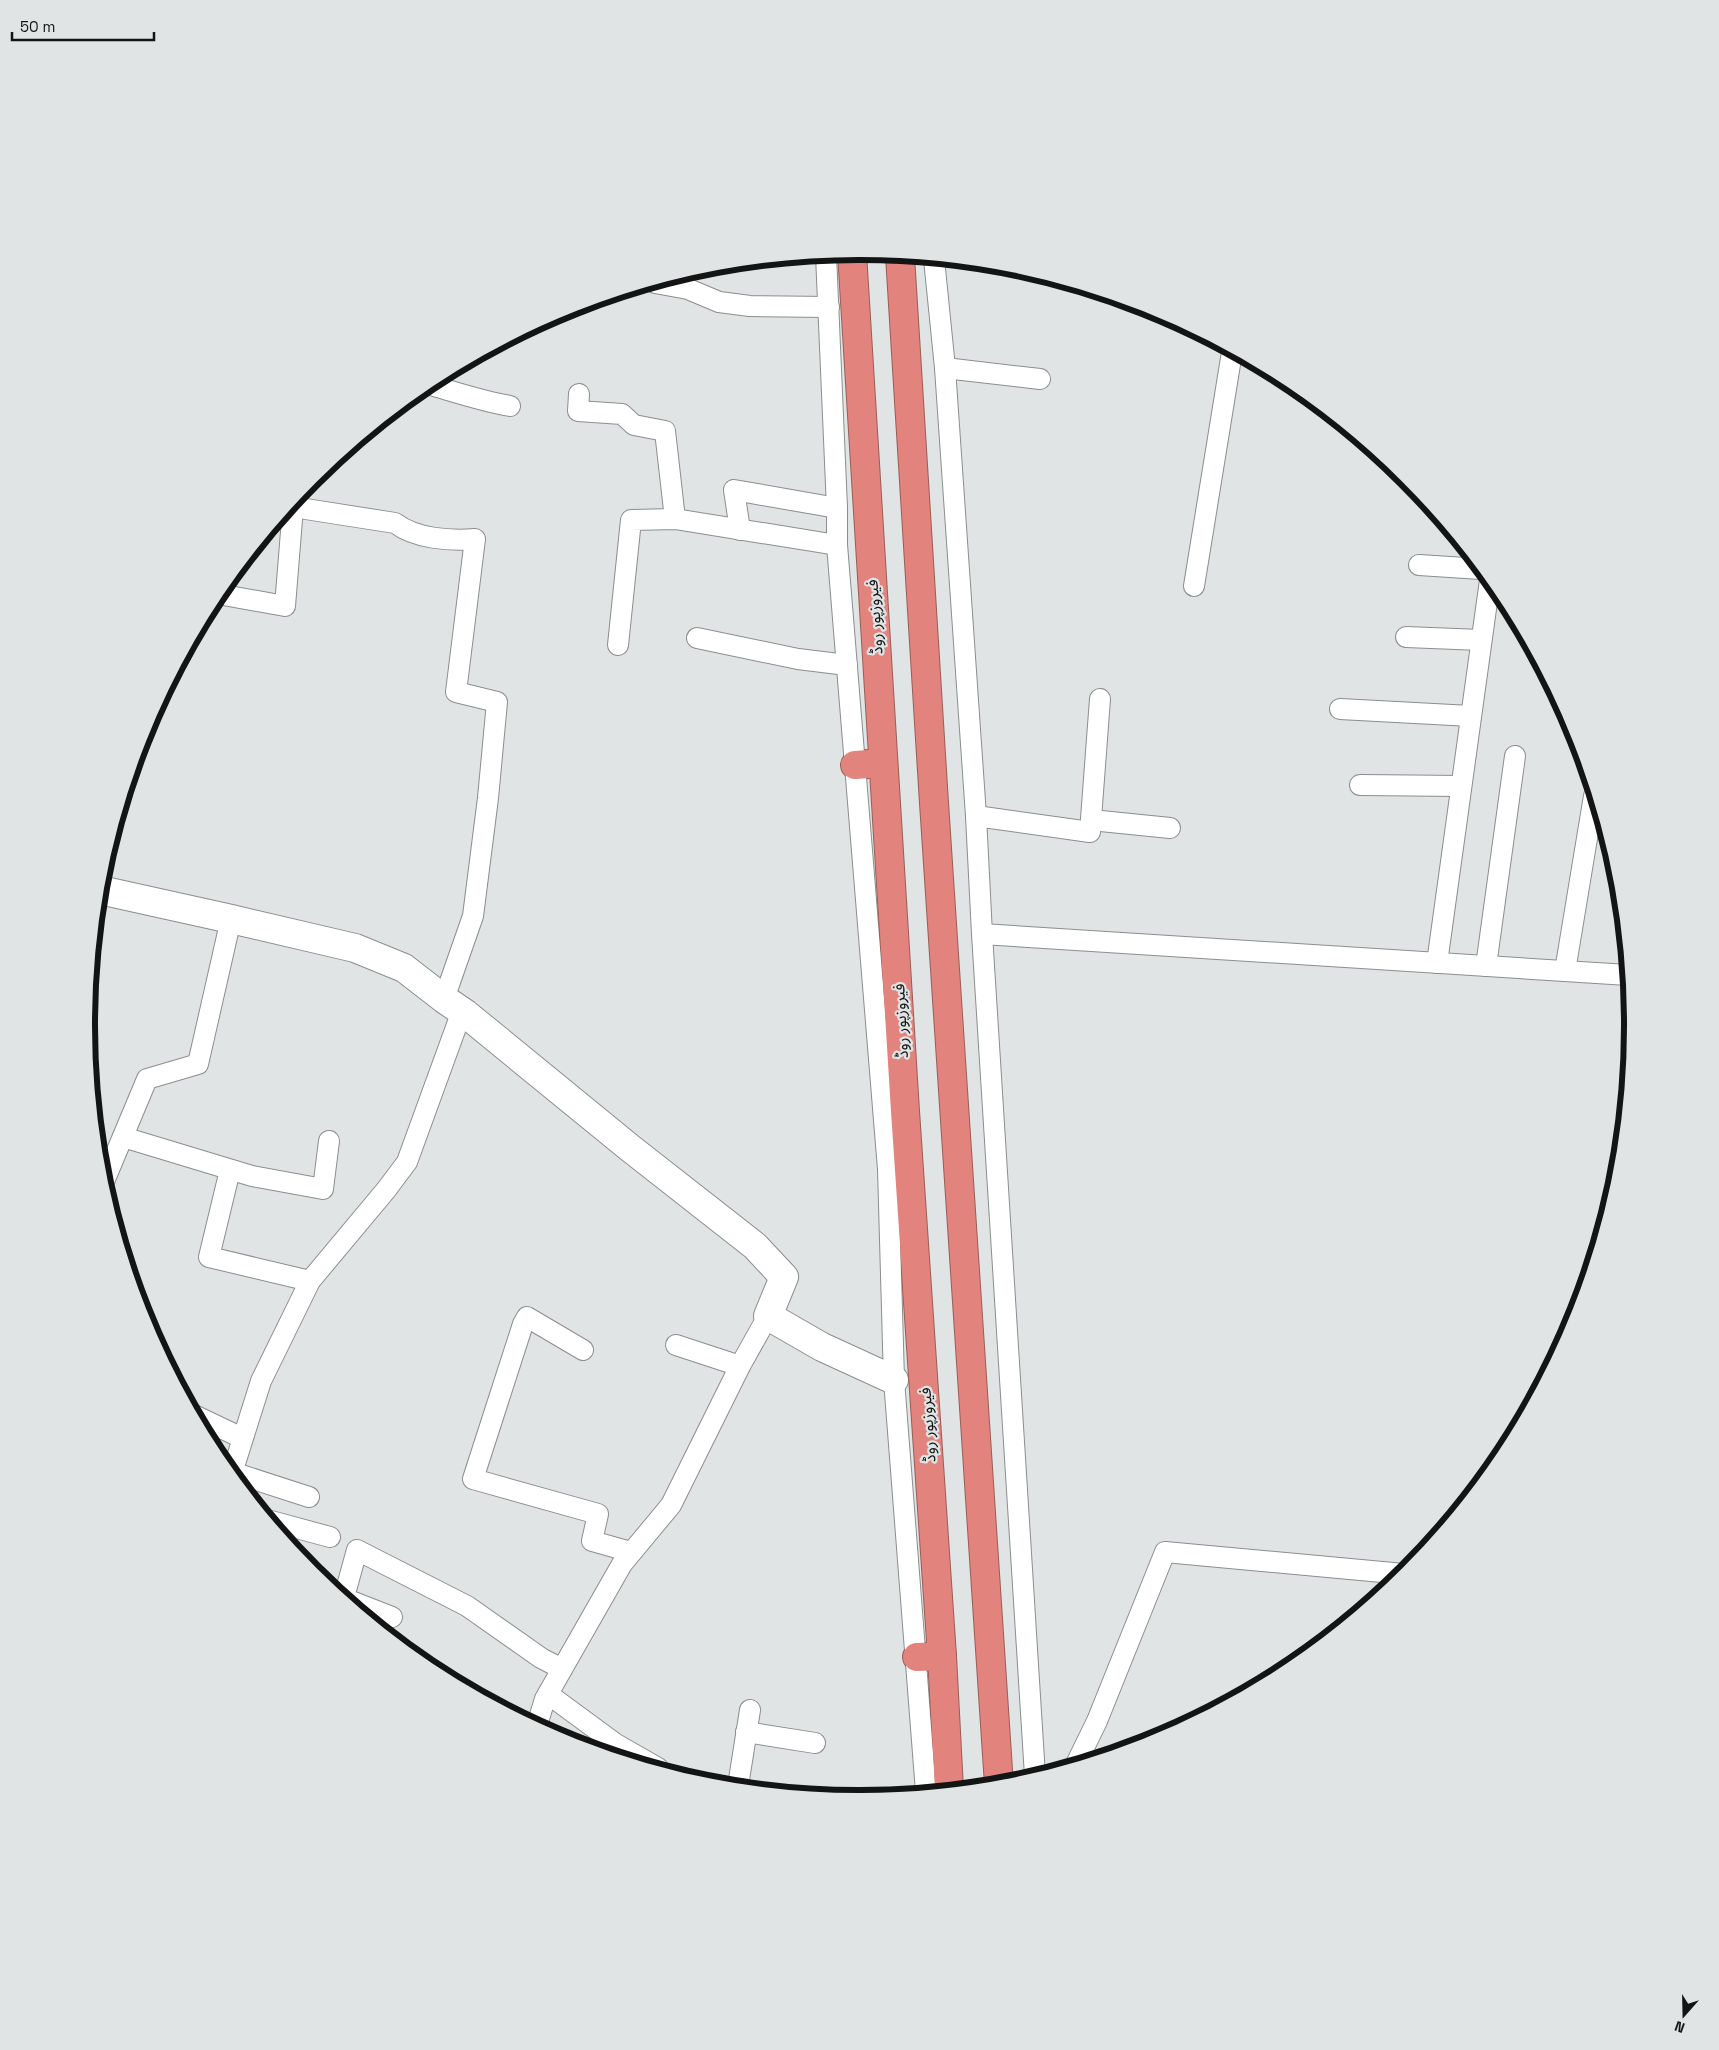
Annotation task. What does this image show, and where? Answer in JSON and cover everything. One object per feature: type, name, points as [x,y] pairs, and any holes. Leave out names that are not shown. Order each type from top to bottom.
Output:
[{"type":"highway","name":"فیروزپور روڈ","points":[[853,260],[905,1111],[929,1657],[948,1784]]},
{"type":"highway","points":[[900,262],[999,1777]]},
{"type":"highway","points":[[855,765],[883,763]]},
{"type":"street","points":[[826,261],[837,546],[888,1169],[894,1380],[929,1657],[926,1786]]},
{"type":"street","points":[[935,265],[946,368],[976,816],[1035,1769]]},
{"type":"street","points":[[668,285],[688,289],[719,302],[750,306],[829,307]]},
{"type":"street","points":[[1194,586],[1231,357]]},
{"type":"street","points":[[946,368],[1040,379]]},
{"type":"street","points":[[438,387],[466,395],[478,401],[510,406]]},
{"type":"street","points":[[579,394],[578,411],[622,414],[634,425],[665,431],[675,519]]},
{"type":"street","points":[[740,530],[734,490],[837,508]]},
{"type":"street","points":[[234,1464],[261,1381],[310,1281],[407,1162],[453,1005],[473,916],[488,798],[497,702],[456,692],[475,539],[454,541],[403,529],[395,523],[299,506]]},
{"type":"street","points":[[227,596],[285,606],[292,513]]},
{"type":"street","points":[[618,644],[631,520],[675,519],[837,546]]},
{"type":"street","points":[[1419,565],[1472,568]]},
{"type":"street","points":[[1437,963],[1488,591]]},
{"type":"street","points":[[1406,637],[1481,640]]},
{"type":"street","points":[[697,638],[798,659],[846,665]]},
{"type":"street","points":[[976,816],[1090,832],[1100,699]]},
{"type":"street","points":[[1340,709],[1471,716]]},
{"type":"street","points":[[1486,966],[1515,756]]},
{"type":"street","points":[[1360,785],[1461,786]]},
{"type":"street","points":[[1565,971],[1592,808]]},
{"type":"street","points":[[1091,820],[1170,828]]},
{"type":"street","points":[[107,892],[355,948],[404,968],[755,1246],[784,1277],[768,1316],[740,1366],[671,1505],[622,1564],[548,1694],[539,1719]]},
{"type":"street","points":[[109,1171],[147,1079],[198,1064],[231,919]]},
{"type":"street","points":[[982,934],[1622,975]]},
{"type":"street","points":[[123,1137],[252,1176],[323,1189],[329,1141]]},
{"type":"street","points":[[230,1170],[209,1257],[310,1281]]},
{"type":"street","points":[[768,1316],[822,1347],[894,1380]]},
{"type":"street","points":[[583,1350],[527,1317],[522,1324],[473,1479],[598,1514],[592,1541],[631,1552]]},
{"type":"street","points":[[676,1345],[740,1366]]},
{"type":"street","points":[[206,1421],[242,1438]]},
{"type":"street","points":[[242,1475],[309,1497]]},
{"type":"street","points":[[281,1524],[330,1538]]},
{"type":"street","points":[[347,1592],[357,1550],[467,1606],[541,1658],[562,1669]]},
{"type":"street","points":[[1080,1756],[1097,1721],[1165,1552],[1393,1573]]},
{"type":"street","points":[[359,1603],[392,1616]]},
{"type":"street","points":[[548,1694],[616,1744],[636,1755]]},
{"type":"street","points":[[739,1780],[750,1710]]},
{"type":"street","points":[[746,1732],[815,1743]]}]
